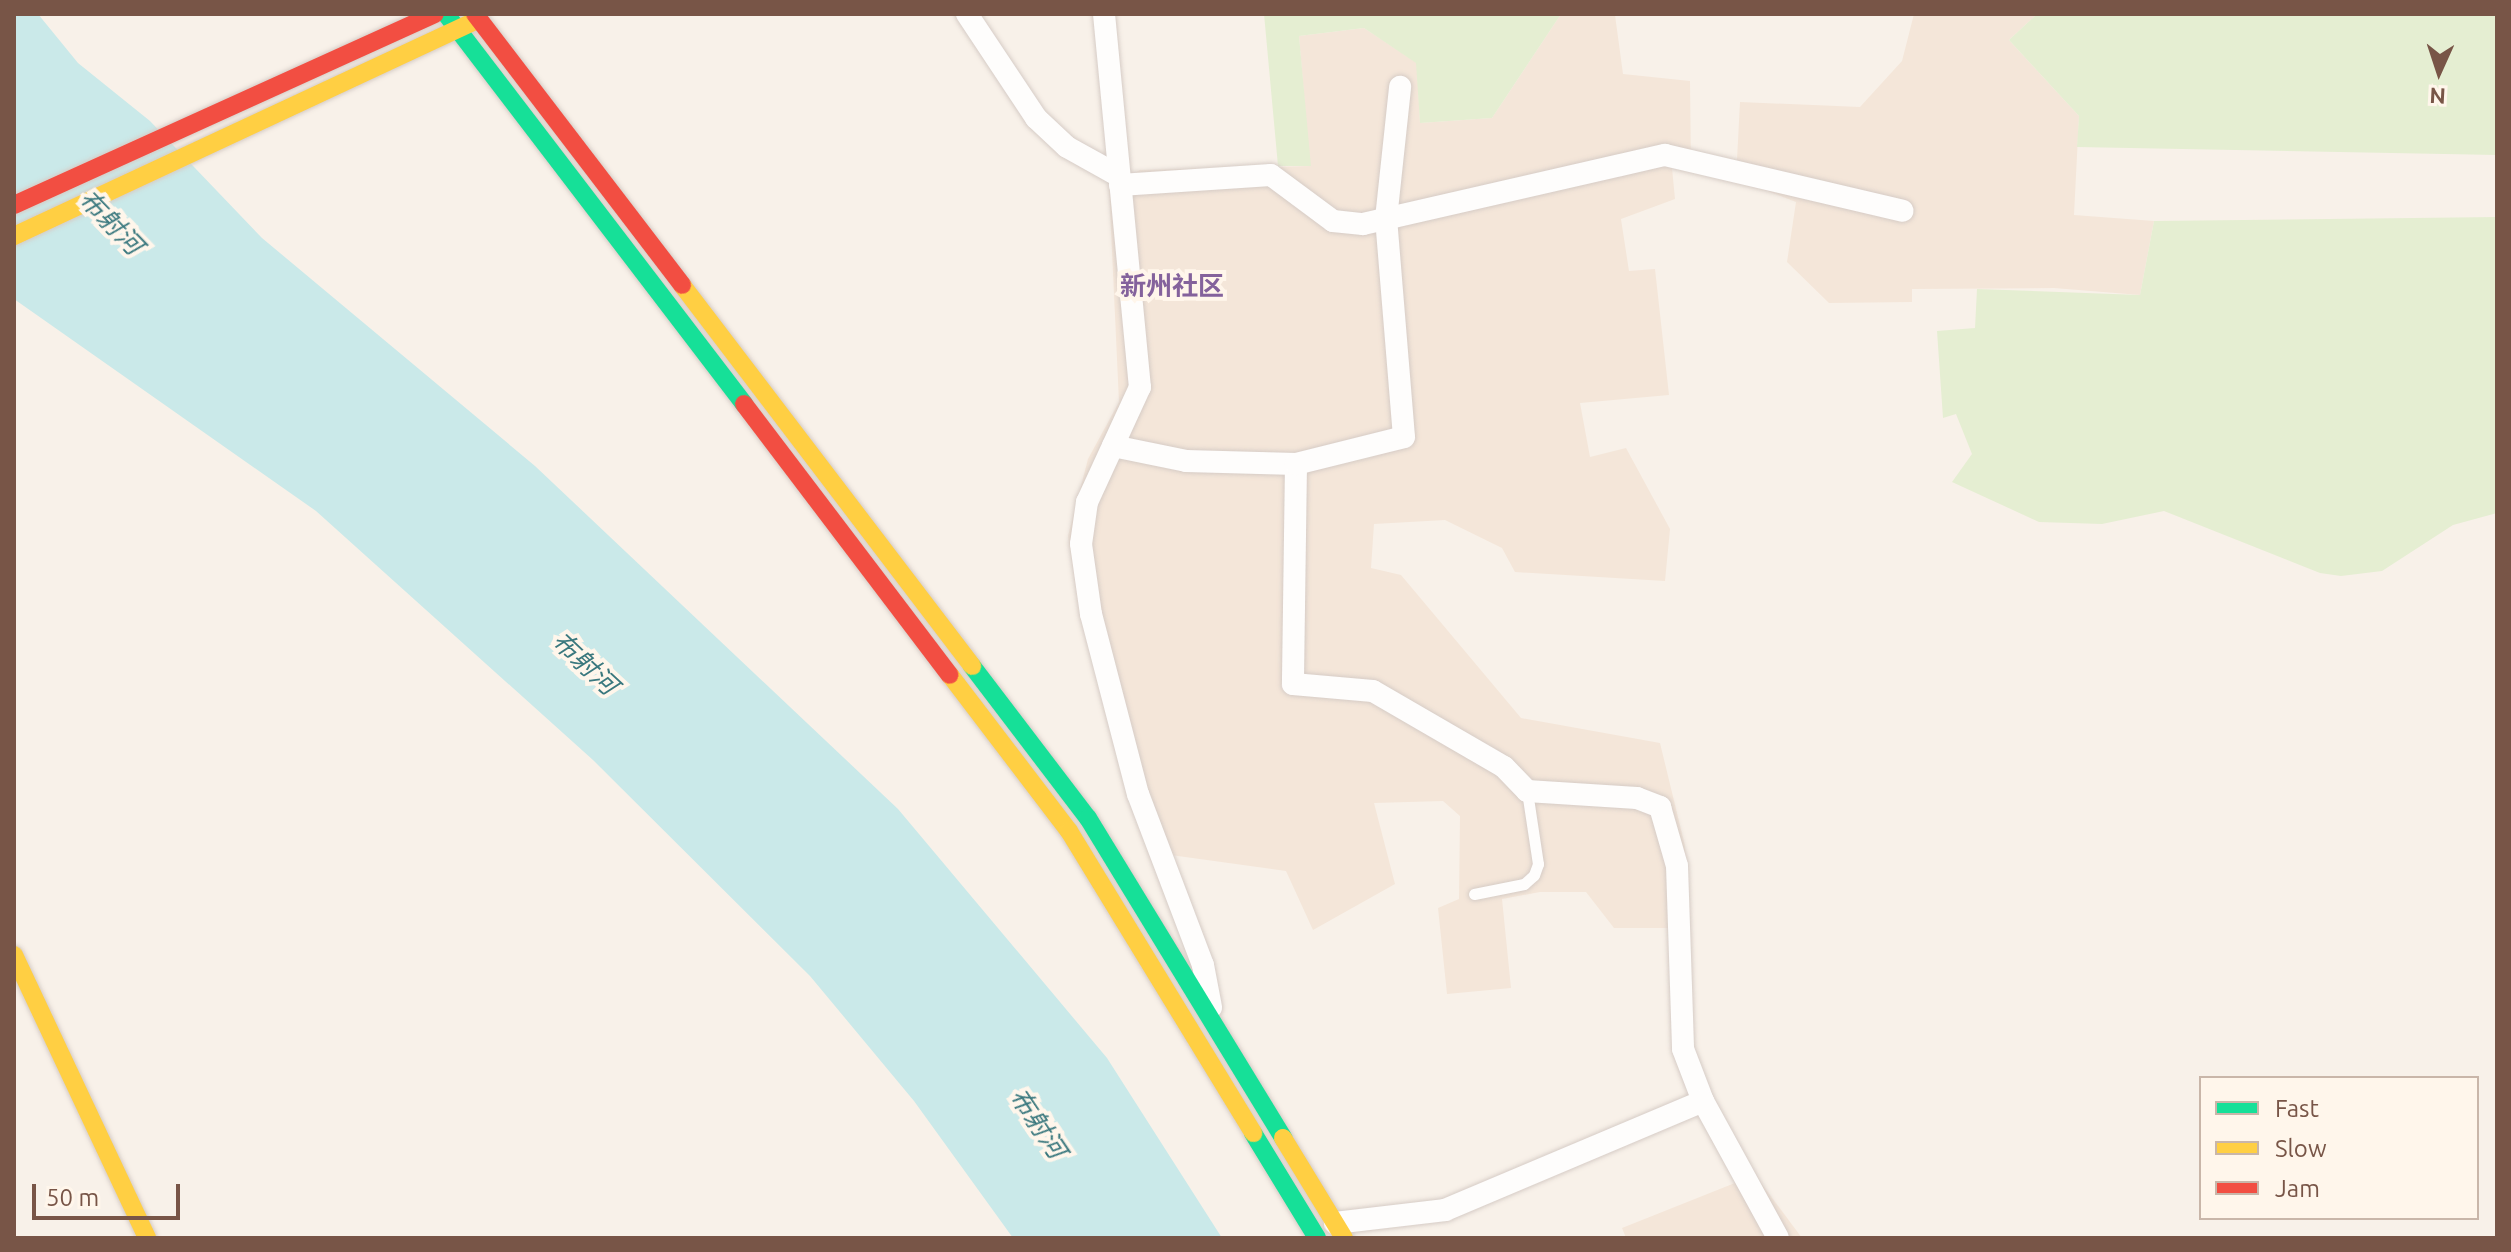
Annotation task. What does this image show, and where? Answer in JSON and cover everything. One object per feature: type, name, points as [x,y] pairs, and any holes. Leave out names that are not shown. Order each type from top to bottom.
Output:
[{"type":"main road","points":[[14,205],[435,14]]},
{"type":"main road","points":[[446,14],[1069,831],[1317,1238]]},
{"type":"main road","points":[[14,236],[482,16],[1088,818],[1212,1016],[1340,1230]]},
{"type":"main road","points":[[14,955],[147,1238]]},
{"type":"street","points":[[967,14],[1036,118],[1075,153],[1120,181],[1271,175],[1333,221],[1363,224],[1665,155],[1903,211]]},
{"type":"street","points":[[1104,14],[1140,387],[1087,502],[1081,531],[1091,614],[1138,794],[1203,965],[1212,1016]]},
{"type":"street","points":[[1113,446],[1186,461],[1296,464],[1404,437],[1386,219],[1400,87]]},
{"type":"street","points":[[1296,464],[1293,684],[1373,691],[1504,767],[1527,791],[1637,798],[1655,804],[1666,818],[1677,866],[1683,1049],[1703,1101],[1778,1238]]},
{"type":"street","points":[[1340,1230],[1445,1210],[1703,1101]]},
{"type":"lane","points":[[1474,894],[1524,884],[1534,875],[1538,864],[1527,791]]},
{"type":"shaded area","points":[[1561,14],[1615,15],[1623,74],[1690,81],[1691,168],[1672,168],[1675,199],[1621,219],[1629,271],[1655,269],[1669,395],[1580,403],[1590,457],[1626,448],[1670,529],[1665,581],[1515,572],[1502,548],[1445,520],[1374,524],[1371,568],[1401,575],[1521,718],[1660,743],[1685,846],[1689,928],[1614,928],[1586,892],[1540,892],[1502,899],[1511,988],[1447,994],[1438,908],[1459,899],[1460,816],[1443,801],[1374,803],[1395,884],[1313,930],[1286,871],[1149,852],[1079,609],[1068,536],[1088,459],[1119,402],[1109,186],[1140,170],[1310,166],[1299,36],[1364,28],[1417,63],[1420,123],[1492,118]]},
{"type":"shaded area","points":[[1914,14],[2037,14],[2009,40],[2079,116],[2074,215],[2154,221],[2140,295],[2054,288],[1912,289],[1912,302],[1829,303],[1787,262],[1796,202],[1736,179],[1740,102],[1860,107],[1902,61]]},
{"type":"shaded area","points":[[1755,1175],[1802,1238],[1626,1238],[1622,1228]]},
{"type":"green space","points":[[1264,14],[1561,14],[1492,118],[1420,123],[1416,63],[1364,28],[1299,36],[1311,166],[1278,166]]},
{"type":"green space","points":[[2037,14],[2497,14],[2497,155],[2077,147],[2079,116],[2009,40]]},
{"type":"green space","points":[[2497,217],[2497,513],[2453,525],[2382,571],[2341,576],[2320,573],[2164,511],[2102,524],[2039,522],[1952,482],[1972,454],[1956,414],[1943,418],[1937,331],[1975,328],[1977,289],[2140,295],[2154,221]]},
{"type":"water","name":"布射河","points":[[14,14],[38,14],[78,63],[150,121],[262,238],[535,466],[898,809],[1107,1058],[1222,1238],[1013,1238],[914,1101],[810,976],[593,760],[316,511],[14,299]]},
{"type":"traffic: fast","points":[[446,14],[744,404]]},
{"type":"traffic: fast","points":[[972,666],[1088,818],[1283,1138]]},
{"type":"traffic: fast","points":[[1253,1133],[1317,1238]]},
{"type":"traffic: slow","points":[[14,236],[475,21]]},
{"type":"traffic: slow","points":[[682,285],[972,666]]},
{"type":"traffic: slow","points":[[950,675],[1069,831],[1253,1133]]},
{"type":"traffic: slow","points":[[14,955],[147,1238]]},
{"type":"traffic: slow","points":[[1283,1138],[1344,1238]]},
{"type":"traffic: jam","points":[[14,205],[435,14]]},
{"type":"traffic: jam","points":[[475,14],[682,285]]},
{"type":"traffic: jam","points":[[744,404],[950,675]]},
{"type":"district","name":"新州社区","points":[[1172,286]]}]
